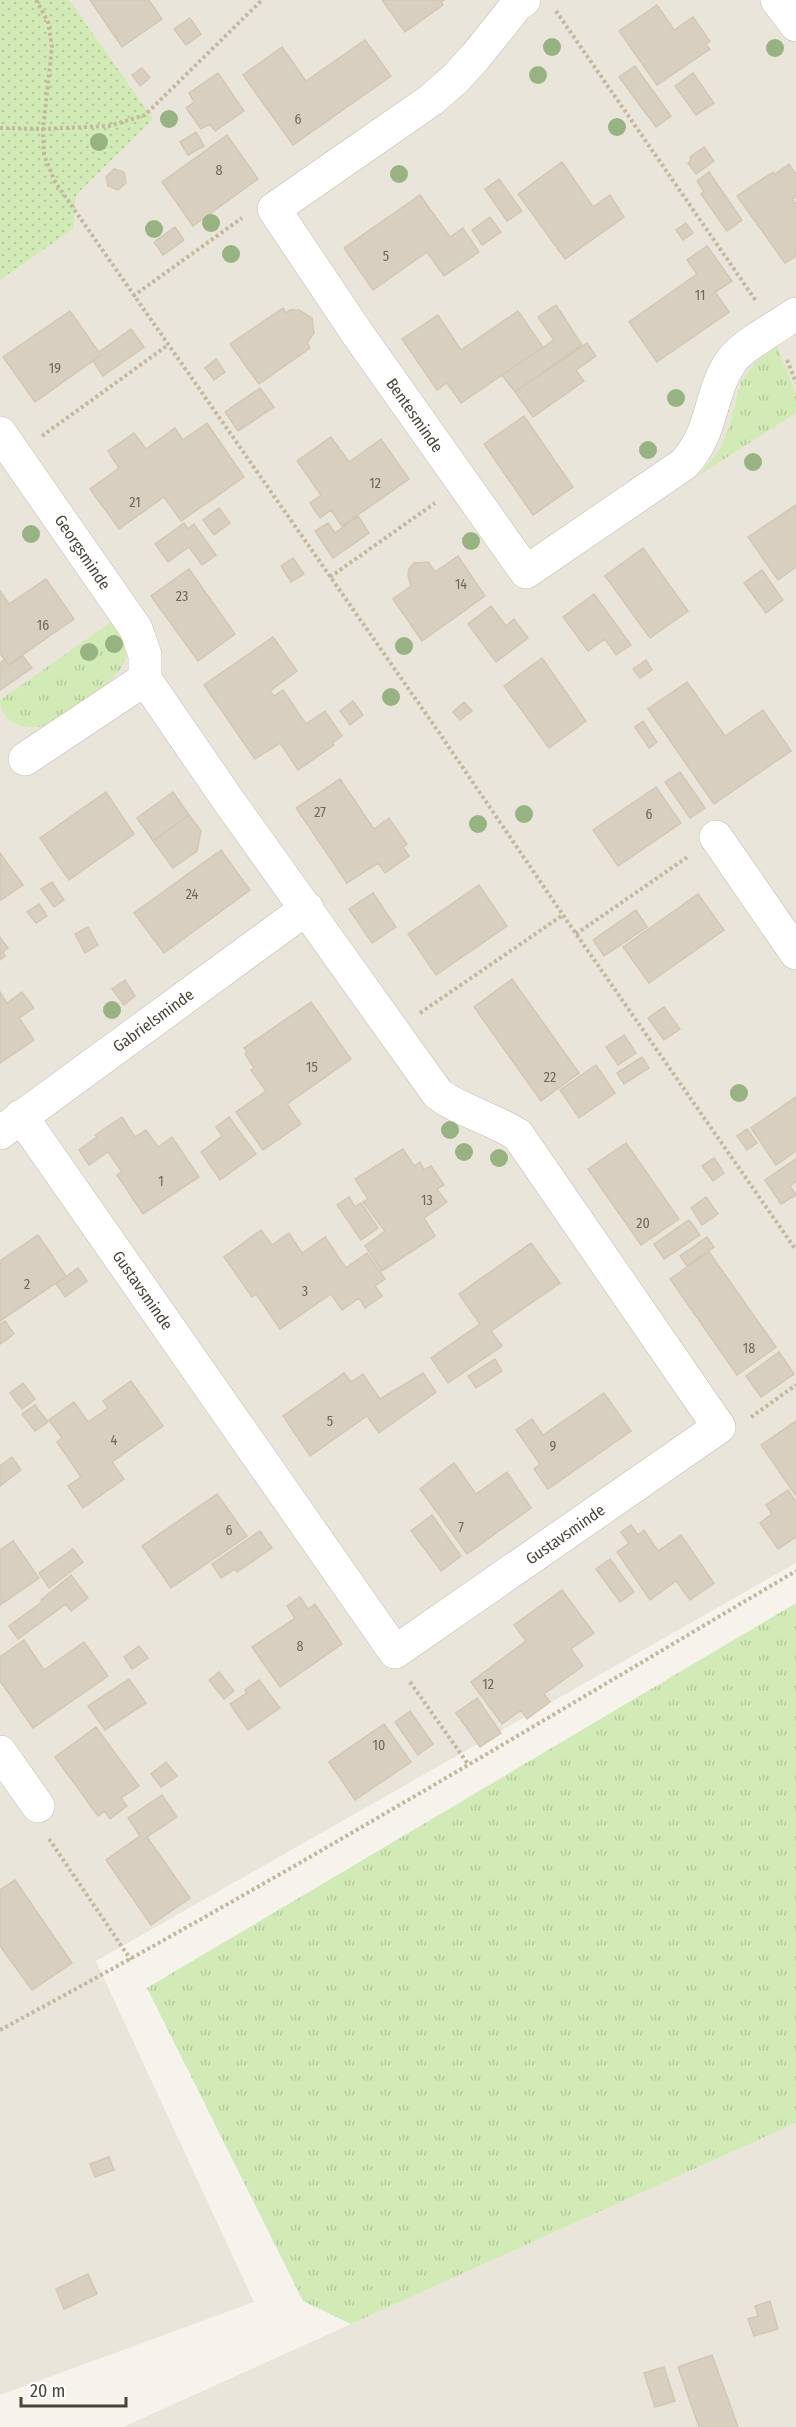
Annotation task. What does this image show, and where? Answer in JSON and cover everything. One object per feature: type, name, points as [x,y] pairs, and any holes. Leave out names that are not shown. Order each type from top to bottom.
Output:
[{"type":"street","points":[[274,208],[431,100],[455,79],[517,5],[524,0]]},
{"type":"street","points":[[777,0],[796,25]]},
{"type":"street","name":"Bentesminde","points":[[274,208],[357,333],[526,572],[684,464],[695,453],[702,440],[722,379],[734,357],[785,321]]},
{"type":"street","name":"Georgsminde","points":[[8,443],[135,629],[145,655],[145,679]]},
{"type":"street","points":[[25,759],[145,679],[228,800],[438,1094],[453,1106],[481,1116],[518,1135],[719,1427]]},
{"type":"street","points":[[716,837],[796,953]]},
{"type":"street","name":"Gabrielsminde","points":[[11,1124],[307,908]]},
{"type":"street","name":"Gustavsminde","points":[[11,1124],[395,1652],[719,1427]]},
{"type":"street","points":[[0,1752],[38,1806]]},
{"type":"path","points":[[36,0],[48,22],[52,47],[43,129],[44,156],[55,182],[796,1250]]},
{"type":"path","points":[[0,128],[109,126],[145,115],[262,0]]},
{"type":"path","points":[[555,10],[785,321],[796,383]]},
{"type":"path","points":[[133,296],[253,210],[274,208]]},
{"type":"path","points":[[8,443],[168,345]]},
{"type":"path","points":[[330,578],[463,483]]},
{"type":"path","points":[[576,934],[716,837]]},
{"type":"path","points":[[393,1031],[563,915]]},
{"type":"path","points":[[719,1427],[743,1422],[796,1385]]},
{"type":"path","points":[[0,2030],[131,1960],[796,1571]]},
{"type":"path","points":[[395,1652],[404,1674],[468,1764]]},
{"type":"path","points":[[38,1806],[44,1831],[131,1960]]},
{"type":"shaded area","points":[[0,0],[796,0],[796,1563],[96,1961],[254,2302],[0,2395]]},
{"type":"shaded area","points":[[796,2123],[796,2427],[123,2427],[351,2324]]},
{"type":"green space","points":[[0,0],[69,0],[153,119],[76,195],[73,229],[0,280]]},
{"type":"green space","points":[[777,346],[796,394],[796,413],[698,476],[720,449],[730,424],[741,381],[755,363]]},
{"type":"green space","points":[[111,622],[126,652],[124,662],[107,684],[44,726],[22,726],[9,720],[1,708],[0,700]]},
{"type":"green space","points":[[796,1603],[796,2123],[351,2324],[303,2301],[147,1988]]},
{"type":"building","points":[[90,0],[149,0],[162,19],[122,47]]},
{"type":"building","points":[[382,0],[444,0],[441,2],[443,5],[405,32]]},
{"type":"building","points":[[657,5],[674,30],[693,17],[710,41],[706,44],[710,49],[657,85],[619,31]]},
{"type":"building","points":[[190,18],[201,34],[186,45],[174,29]]},
{"type":"building","points":[[365,40],[391,76],[293,145],[243,75],[282,47],[306,81]]},
{"type":"building","points":[[635,66],[671,116],[656,127],[619,77]]},
{"type":"building","points":[[142,68],[150,78],[140,86],[132,75]]},
{"type":"building","points":[[218,73],[244,111],[215,131],[210,124],[201,129],[186,108],[194,102],[189,93]]},
{"type":"building","points":[[693,73],[714,103],[696,115],[675,86]]},
{"type":"building","points":[[196,132],[204,146],[188,155],[180,142]]},
{"type":"building","points":[[227,135],[258,179],[193,226],[162,182]]},
{"type":"building","points":[[704,147],[714,161],[696,174],[688,163],[691,160],[690,157]]},
{"type":"building","points":[[562,162],[593,207],[610,195],[624,217],[565,259],[518,194]]},
{"type":"building","points":[[789,164],[796,174],[796,197],[792,199],[796,204],[796,256],[785,263],[737,196]]},
{"type":"building","points":[[114,169],[124,172],[126,183],[118,190],[108,186],[106,177]]},
{"type":"building","points":[[709,172],[742,220],[727,231],[701,194],[704,192],[697,181]]},
{"type":"building","points":[[499,179],[522,211],[507,221],[485,189]]},
{"type":"building","points":[[420,195],[450,237],[463,228],[479,252],[444,276],[427,252],[373,290],[344,248]]},
{"type":"building","points":[[490,217],[501,232],[482,245],[472,230]]},
{"type":"building","points":[[686,223],[693,233],[683,240],[676,230]]},
{"type":"building","points":[[175,227],[184,240],[163,255],[154,242]]},
{"type":"building","points":[[707,246],[732,281],[715,292],[729,312],[657,362],[629,322],[697,274],[687,260]]},
{"type":"building","points":[[556,305],[582,345],[515,392],[502,375],[554,340],[538,317]]},
{"type":"building","points":[[283,308],[286,313],[290,310],[299,310],[312,318],[314,333],[307,343],[310,348],[259,384],[230,344]]},
{"type":"building","points":[[70,311],[101,355],[35,402],[3,357]]},
{"type":"building","points":[[518,311],[543,347],[461,403],[447,383],[437,390],[402,339],[438,315],[461,350]]},
{"type":"building","points":[[131,329],[144,347],[103,376],[93,361],[101,355],[99,352]]},
{"type":"building","points":[[587,343],[596,356],[576,370],[584,381],[533,417],[515,392]]},
{"type":"building","points":[[216,359],[225,372],[214,380],[205,368]]},
{"type":"building","points":[[260,388],[274,407],[238,431],[225,412]]},
{"type":"building","points":[[524,416],[573,487],[533,515],[484,444]]},
{"type":"building","points":[[207,423],[244,477],[181,521],[164,497],[119,529],[90,489],[119,468],[108,451],[134,433],[146,449],[175,428],[183,440]]},
{"type":"building","points":[[331,437],[349,462],[381,439],[409,479],[342,526],[331,510],[320,518],[310,503],[321,495],[297,461]]},
{"type":"building","points":[[796,505],[796,567],[778,580],[748,537]]},
{"type":"building","points":[[219,508],[230,523],[214,535],[203,520]]},
{"type":"building","points":[[358,516],[369,533],[333,558],[315,531],[328,523],[335,533]]},
{"type":"building","points":[[184,523],[188,529],[194,524],[216,555],[202,565],[189,547],[168,562],[155,544]]},
{"type":"building","points":[[643,548],[688,611],[650,638],[605,576]]},
{"type":"building","points":[[458,556],[485,596],[422,641],[393,599],[411,586],[408,576],[409,569],[414,563],[428,562],[435,572]]},
{"type":"building","points":[[293,558],[304,574],[291,582],[281,566]]},
{"type":"building","points":[[189,569],[235,634],[198,661],[151,596]]},
{"type":"building","points":[[762,570],[783,600],[766,613],[744,583]]},
{"type":"building","points":[[46,579],[74,619],[8,665],[0,653],[0,591],[9,604]]},
{"type":"building","points":[[594,594],[631,645],[616,655],[605,639],[588,651],[563,617]]},
{"type":"building","points":[[491,606],[506,626],[514,619],[528,638],[496,662],[468,624]]},
{"type":"building","points":[[273,637],[297,671],[270,691],[274,696],[283,690],[306,724],[325,711],[342,736],[332,743],[334,745],[298,770],[280,743],[255,759],[204,685]]},
{"type":"building","points":[[23,656],[32,668],[0,690],[0,663],[5,659],[8,665]]},
{"type":"building","points":[[542,658],[586,721],[549,748],[504,686]]},
{"type":"building","points":[[646,660],[652,670],[640,678],[633,669]]},
{"type":"building","points":[[687,682],[725,736],[763,710],[791,751],[714,804],[648,709]]},
{"type":"building","points":[[353,701],[363,715],[350,725],[340,711]]},
{"type":"building","points":[[464,702],[472,711],[460,720],[453,712]]},
{"type":"building","points":[[643,721],[657,742],[649,748],[635,727]]},
{"type":"building","points":[[680,772],[705,808],[690,818],[665,782]]},
{"type":"building","points":[[340,779],[374,829],[389,818],[407,844],[403,847],[409,856],[385,873],[378,863],[347,883],[296,808]]},
{"type":"building","points":[[656,787],[681,823],[618,866],[593,830]]},
{"type":"building","points":[[106,792],[134,834],[69,880],[40,838]]},
{"type":"building","points":[[173,792],[189,815],[153,841],[137,818]]},
{"type":"building","points":[[189,815],[201,831],[197,851],[173,868],[153,841]]},
{"type":"building","points":[[221,850],[250,890],[164,953],[134,913]]},
{"type":"building","points":[[0,853],[23,885],[1,900],[0,900]]},
{"type":"building","points":[[52,882],[64,900],[54,907],[41,889]]},
{"type":"building","points":[[479,885],[507,926],[436,975],[408,934]]},
{"type":"building","points":[[373,893],[396,927],[372,943],[349,909]]},
{"type":"building","points":[[698,894],[724,930],[649,983],[623,947]]},
{"type":"building","points":[[39,904],[47,916],[36,923],[27,912]]},
{"type":"building","points":[[636,910],[647,927],[604,956],[593,940]]},
{"type":"building","points":[[88,927],[98,945],[85,953],[75,934]]},
{"type":"building","points":[[0,937],[8,948],[3,952],[5,956],[0,960]]},
{"type":"building","points":[[512,979],[579,1073],[541,1101],[474,1007]]},
{"type":"building","points":[[125,980],[135,996],[124,1005],[112,989]]},
{"type":"building","points":[[0,992],[7,1003],[22,992],[34,1008],[19,1018],[34,1040],[0,1063]]},
{"type":"building","points":[[311,1002],[351,1059],[287,1104],[301,1124],[263,1150],[236,1112],[266,1091],[251,1070],[254,1068],[244,1048]]},
{"type":"building","points":[[664,1007],[680,1029],[664,1040],[648,1018]]},
{"type":"building","points":[[624,1035],[636,1053],[618,1065],[606,1047]]},
{"type":"building","points":[[642,1057],[649,1068],[624,1084],[617,1073]]},
{"type":"building","points":[[596,1065],[615,1093],[579,1118],[560,1090]]},
{"type":"building","points":[[796,1097],[796,1151],[776,1165],[751,1128]]},
{"type":"building","points":[[122,1117],[135,1137],[146,1130],[158,1147],[172,1137],[199,1177],[143,1214],[117,1175],[122,1172],[108,1152],[89,1165],[79,1150],[97,1137],[95,1135]]},
{"type":"building","points":[[229,1117],[256,1154],[220,1180],[201,1152],[222,1136],[216,1127]]},
{"type":"building","points":[[747,1129],[757,1143],[747,1150],[737,1136]]},
{"type":"building","points":[[626,1143],[679,1219],[641,1245],[588,1169]]},
{"type":"building","points":[[403,1149],[414,1166],[420,1162],[424,1170],[431,1166],[444,1185],[437,1189],[447,1202],[424,1218],[435,1236],[382,1271],[365,1246],[385,1231],[363,1202],[368,1199],[355,1179]]},
{"type":"building","points":[[714,1158],[724,1173],[713,1181],[702,1166]]},
{"type":"building","points":[[796,1159],[796,1181],[790,1186],[796,1195],[781,1204],[765,1180]]},
{"type":"building","points":[[349,1197],[355,1207],[361,1203],[378,1228],[361,1240],[337,1205]]},
{"type":"building","points":[[706,1197],[718,1214],[702,1225],[691,1208]]},
{"type":"building","points":[[689,1220],[700,1235],[664,1259],[654,1244]]},
{"type":"building","points":[[261,1230],[272,1245],[289,1233],[302,1253],[325,1237],[346,1268],[367,1253],[385,1279],[375,1286],[382,1296],[365,1308],[359,1298],[342,1310],[331,1294],[280,1329],[256,1294],[252,1297],[224,1257]]},
{"type":"building","points":[[38,1235],[66,1276],[0,1321],[0,1261]]},
{"type":"building","points":[[707,1237],[714,1247],[687,1266],[680,1256]]},
{"type":"building","points":[[531,1243],[560,1283],[491,1331],[502,1346],[448,1383],[431,1358],[480,1324],[459,1294]]},
{"type":"building","points":[[709,1252],[776,1347],[737,1375],[670,1279]]},
{"type":"building","points":[[78,1268],[87,1281],[65,1297],[56,1284]]},
{"type":"building","points":[[5,1321],[14,1334],[0,1344],[0,1324]]},
{"type":"building","points":[[779,1352],[794,1374],[761,1397],[746,1376]]},
{"type":"building","points":[[495,1359],[502,1371],[476,1388],[468,1376]]},
{"type":"building","points":[[344,1373],[351,1382],[363,1374],[380,1399],[423,1373],[436,1392],[379,1433],[367,1416],[310,1456],[283,1416]]},
{"type":"building","points":[[131,1381],[163,1426],[112,1462],[124,1479],[83,1508],[68,1486],[81,1477],[57,1442],[62,1438],[49,1420],[74,1402],[88,1422],[108,1408],[103,1401]]},
{"type":"building","points":[[23,1383],[35,1399],[22,1409],[10,1393]]},
{"type":"building","points":[[604,1393],[631,1431],[548,1489],[534,1469],[540,1464],[516,1430],[532,1419],[543,1435]]},
{"type":"building","points":[[35,1405],[48,1422],[35,1431],[22,1414]]},
{"type":"building","points":[[796,1421],[796,1496],[761,1445]]},
{"type":"building","points":[[12,1457],[21,1470],[0,1486],[0,1466]]},
{"type":"building","points":[[454,1463],[476,1494],[507,1472],[531,1508],[467,1554],[420,1489]]},
{"type":"building","points":[[788,1490],[796,1502],[796,1537],[778,1549],[760,1523],[772,1514],[766,1505]]},
{"type":"building","points":[[217,1494],[247,1536],[171,1588],[142,1546]]},
{"type":"building","points":[[432,1515],[461,1556],[441,1571],[411,1531]]},
{"type":"building","points":[[631,1525],[638,1535],[644,1530],[658,1551],[681,1535],[714,1583],[690,1600],[676,1581],[650,1600],[617,1552],[629,1543],[621,1532]]},
{"type":"building","points":[[260,1531],[272,1548],[237,1572],[235,1569],[221,1578],[212,1564]]},
{"type":"building","points":[[13,1541],[39,1578],[0,1605],[0,1550]]},
{"type":"building","points":[[73,1549],[83,1562],[49,1588],[39,1573]]},
{"type":"building","points":[[610,1559],[634,1592],[620,1602],[596,1569]]},
{"type":"building","points":[[71,1575],[88,1598],[71,1611],[66,1604],[18,1639],[9,1626],[42,1602],[41,1600]]},
{"type":"building","points":[[562,1590],[594,1633],[571,1649],[583,1666],[544,1694],[550,1702],[527,1719],[521,1710],[502,1724],[471,1682],[526,1641],[514,1625]]},
{"type":"building","points":[[300,1597],[308,1609],[315,1604],[342,1644],[280,1687],[252,1647],[295,1618],[287,1606]]},
{"type":"building","points":[[24,1640],[44,1670],[84,1642],[108,1676],[33,1728],[0,1681],[0,1657]]},
{"type":"building","points":[[139,1646],[148,1658],[132,1669],[124,1657]]},
{"type":"building","points":[[219,1672],[234,1691],[224,1699],[209,1680]]},
{"type":"building","points":[[129,1679],[146,1703],[105,1730],[88,1706]]},
{"type":"building","points":[[259,1680],[280,1708],[248,1730],[230,1704],[247,1693],[245,1690]]},
{"type":"building","points":[[477,1698],[501,1733],[480,1747],[456,1713]]},
{"type":"building","points":[[410,1711],[433,1744],[418,1755],[395,1722]]},
{"type":"building","points":[[384,1724],[411,1762],[355,1800],[329,1762]]},
{"type":"building","points":[[96,1727],[139,1786],[121,1798],[127,1806],[110,1819],[105,1811],[98,1816],[55,1757]]},
{"type":"building","points":[[166,1762],[177,1776],[161,1787],[151,1774]]},
{"type":"building","points":[[162,1795],[177,1817],[147,1837],[190,1898],[151,1925],[106,1860],[140,1836],[128,1818]]},
{"type":"building","points":[[15,1880],[72,1963],[32,1990],[0,1946],[0,1890]]},
{"type":"building","points":[[109,2157],[114,2170],[95,2177],[90,2164]]},
{"type":"building","points":[[88,2274],[97,2294],[64,2309],[56,2289]]},
{"type":"building","points":[[770,2301],[778,2329],[754,2336],[748,2319],[758,2316],[755,2306]]},
{"type":"building","points":[[712,2355],[738,2427],[699,2427],[678,2367]]},
{"type":"building","points":[[664,2367],[675,2401],[655,2407],[644,2373]]}]
